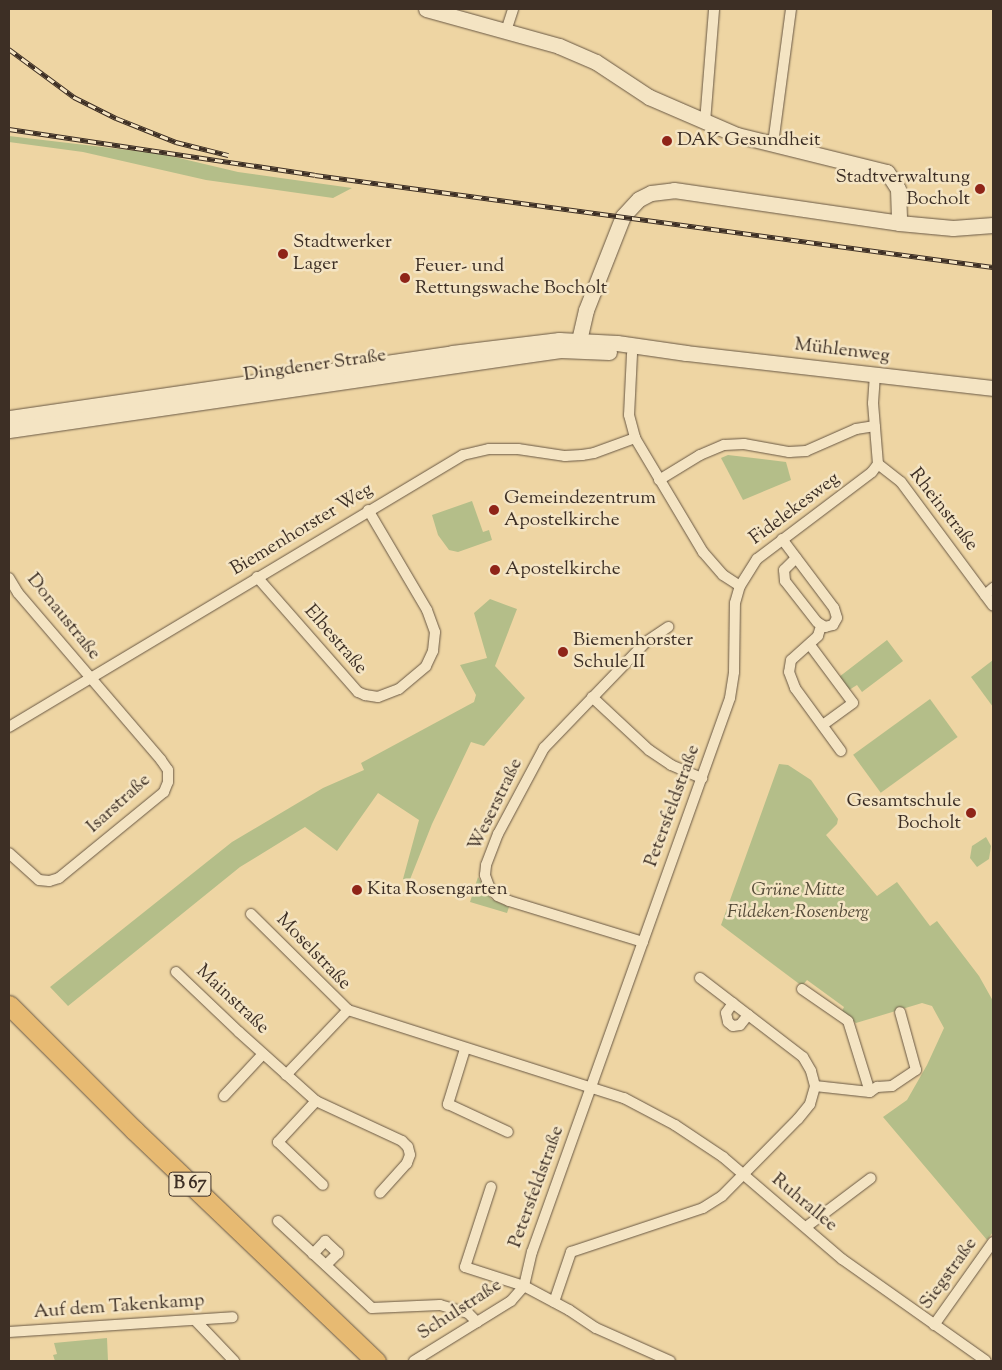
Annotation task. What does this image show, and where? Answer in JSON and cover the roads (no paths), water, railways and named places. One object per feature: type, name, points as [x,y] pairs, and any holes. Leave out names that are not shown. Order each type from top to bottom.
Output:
[{"type":"highway","name":"B 67","points":[[9,1005],[134,1130],[372,1361]]},
{"type":"highway","name":"B 67","points":[[9,1016],[130,1136],[372,1361]]},
{"type":"main road","points":[[426,9],[578,53],[596,62],[649,97],[737,135],[887,172],[898,189],[899,224]]},
{"type":"main road","points":[[578,345],[586,310],[623,216],[639,199],[651,193],[674,190],[899,224],[954,228],[993,225]]},
{"type":"main road","name":"Dingdener Straße","points":[[9,418],[452,353],[559,340],[578,345]]},
{"type":"main road","name":"Mühlenweg","points":[[578,345],[632,354],[686,353]]},
{"type":"main road","name":"Mühlenweg","points":[[578,345],[686,353],[993,388]]},
{"type":"main road","name":"Dingdener Straße","points":[[9,430],[560,350],[578,345]]},
{"type":"main road","name":"Dingdener Straße","points":[[59,422],[76,417],[122,410],[127,408],[129,400]]},
{"type":"street","points":[[506,31],[512,9]]},
{"type":"street","points":[[705,122],[714,9]]},
{"type":"street","points":[[773,144],[791,9]]},
{"type":"street","points":[[632,354],[629,414],[635,438],[714,567],[740,586]]},
{"type":"street","points":[[875,376],[873,403],[879,456],[878,464]]},
{"type":"street","points":[[659,480],[700,455],[724,445],[744,444],[789,452],[806,452],[856,428],[875,426]]},
{"type":"street","name":"Biemenhorster Weg","points":[[9,727],[452,461],[474,451],[489,449],[518,449],[565,456],[582,455],[594,453],[635,438]]},
{"type":"street","name":"Fidelekesweg","points":[[740,586],[750,567],[782,539],[862,480],[878,464]]},
{"type":"street","name":"Rheinstraße","points":[[878,464],[900,482],[989,592],[993,606]]},
{"type":"street","name":"Elbestraße","points":[[257,577],[358,692],[378,697],[399,689],[426,666],[433,651],[434,632],[427,610],[368,510]]},
{"type":"street","points":[[782,539],[836,612],[837,618],[832,626],[820,626]]},
{"type":"street","points":[[796,558],[784,570],[785,581],[820,626],[818,636],[791,660],[789,672],[795,688],[841,751]]},
{"type":"street","name":"Donaustraße","points":[[9,578],[18,592],[90,678]]},
{"type":"street","name":"Petersfeldstraße","points":[[524,1286],[532,1252],[730,698],[734,672],[735,603],[740,586]]},
{"type":"street","name":"Weserstraße","points":[[643,942],[509,901],[498,896],[490,889],[485,876],[486,866],[498,834],[544,748],[646,642],[668,627]]},
{"type":"street","points":[[810,645],[853,703],[823,725]]},
{"type":"street","name":"Isarstraße","points":[[9,853],[39,880],[49,881],[59,878],[164,792],[168,782],[168,770],[90,678]]},
{"type":"street","points":[[592,697],[649,750],[671,765],[702,778]]},
{"type":"street","name":"Moselstraße","points":[[251,914],[348,1010],[465,1049],[591,1087]]},
{"type":"street","name":"Mainstraße","points":[[176,972],[316,1101],[402,1141],[408,1147],[410,1155],[407,1163],[380,1193]]},
{"type":"street","points":[[554,1302],[571,1252],[703,1208],[722,1196],[810,1104],[815,1086],[811,1071],[803,1056],[700,978]]},
{"type":"street","points":[[802,989],[848,1021],[870,1092]]},
{"type":"street","points":[[733,1003],[726,1013],[728,1022],[733,1026],[740,1025],[748,1015]]},
{"type":"street","points":[[286,1075],[348,1010]]},
{"type":"street","points":[[815,1086],[870,1092],[877,1087],[892,1086],[916,1070],[900,1012]]},
{"type":"street","points":[[465,1049],[448,1104],[508,1132]]},
{"type":"street","name":"Mainstraße","points":[[224,1096],[263,1054]]},
{"type":"street","name":"Ruhrallee","points":[[591,1087],[624,1098],[675,1125],[715,1152],[842,1259],[986,1361]]},
{"type":"street","points":[[316,1101],[278,1142],[323,1185]]},
{"type":"street","points":[[806,1227],[871,1178]]},
{"type":"street","points":[[491,1187],[465,1267],[524,1286],[596,1328],[670,1361]]},
{"type":"street","points":[[278,1221],[372,1308],[440,1305],[468,1312],[477,1322]]},
{"type":"street","points":[[313,1254],[325,1241],[338,1253],[326,1265]]},
{"type":"street","name":"Siegstraße","points":[[934,1325],[993,1242]]},
{"type":"street","name":"Schulstraße","points":[[414,1361],[511,1300],[524,1286]]},
{"type":"street","name":"Auf dem Takenkamp","points":[[9,1332],[232,1317]]},
{"type":"street","points":[[195,1320],[234,1361]]},
{"type":"railway","points":[[9,49],[74,97],[116,118],[176,142],[228,155]]},
{"type":"railway","points":[[9,129],[315,175],[993,267]]},
{"type":"place","name":"DAK Gesundheit","points":[[667,141]]},
{"type":"place","name":"Stadtverwaltung Bocholt","points":[[980,189]]},
{"type":"place","name":"Stadtwerker Lager","points":[[283,254]]},
{"type":"place","name":"Feuer- und Rettungswache Bocholt","points":[[405,278]]},
{"type":"place","name":"Gemeindezentrum Apostelkirche","points":[[494,510]]},
{"type":"place","name":"Apostelkirche","points":[[495,570]]},
{"type":"place","name":"Biemenhorster Schule II","points":[[563,652]]},
{"type":"place","name":"Gesamtschule Bocholt","points":[[971,813]]},
{"type":"place","name":"Kita Rosengarten","points":[[357,890]]},
{"type":"park label","name":"Grüne Mitte Fildeken-Rosenberg","points":[[798,902]]}]
